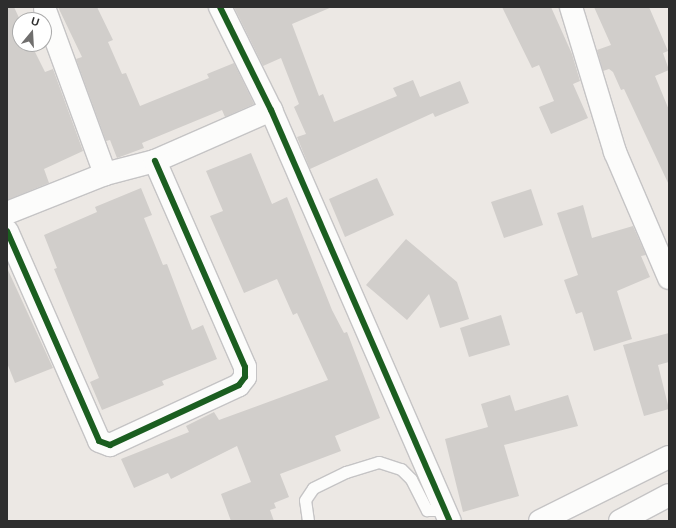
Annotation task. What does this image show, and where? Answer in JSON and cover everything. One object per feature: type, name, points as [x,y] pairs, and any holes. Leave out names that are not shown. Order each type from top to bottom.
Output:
[{"type":"street","points":[[220,7],[271,110],[448,515]]},
{"type":"street","points":[[571,7],[615,152],[669,278]]},
{"type":"street","points":[[45,10],[105,174]]},
{"type":"street","points":[[7,213],[105,174],[155,161],[271,110]]},
{"type":"street","points":[[7,231],[99,441],[110,445],[238,385],[244,377],[245,367],[155,161]]},
{"type":"street","points":[[540,521],[669,457]]},
{"type":"street","points":[[620,521],[669,496]]},
{"type":"lane","points":[[308,521],[305,500],[313,488],[346,472],[379,462],[401,469],[411,480],[426,510],[448,515]]},
{"type":"building","points":[[7,7],[14,7],[16,12],[12,12],[12,52],[35,52],[45,72],[53,69],[83,151],[44,169],[49,183],[7,200]]},
{"type":"building","points":[[58,7],[97,7],[113,40],[108,42],[122,74],[126,73],[140,106],[209,78],[207,74],[234,63],[254,104],[225,117],[222,110],[142,143],[144,148],[117,158],[110,140],[106,141],[76,59],[82,57]]},
{"type":"building","points":[[234,7],[332,7],[292,24],[319,96],[323,94],[334,122],[397,96],[393,88],[413,80],[420,97],[460,81],[469,103],[435,117],[433,113],[310,169],[297,137],[306,134],[294,107],[299,104],[281,58],[263,66]]},
{"type":"building","points":[[502,7],[551,7],[572,54],[580,81],[573,84],[588,118],[551,134],[539,107],[554,101],[539,65],[532,68]]},
{"type":"building","points":[[594,7],[649,7],[668,51],[663,53],[669,70],[655,76],[669,110],[669,185],[624,89],[621,90],[613,72],[609,69],[603,71],[597,50],[611,45]]},
{"type":"building","points":[[251,153],[272,204],[287,197],[332,310],[344,333],[347,332],[380,418],[335,436],[341,451],[280,474],[289,497],[274,503],[276,508],[270,510],[274,521],[231,521],[221,494],[251,482],[237,446],[171,479],[168,473],[134,488],[121,459],[189,432],[186,426],[214,412],[219,420],[328,380],[297,313],[293,315],[277,279],[244,293],[210,216],[223,211],[206,171]]},
{"type":"building","points":[[377,178],[394,215],[345,237],[329,199]]},
{"type":"building","points":[[141,188],[152,215],[144,218],[163,265],[167,264],[192,330],[203,325],[217,359],[162,381],[164,385],[102,410],[90,382],[99,378],[54,269],[57,268],[44,235],[97,212],[95,207]]},
{"type":"building","points":[[531,189],[543,225],[504,238],[491,202]]},
{"type":"building","points":[[583,205],[592,238],[633,226],[646,255],[641,256],[650,277],[617,291],[632,339],[594,351],[582,312],[576,314],[564,280],[578,275],[557,213]]},
{"type":"building","points":[[406,239],[457,282],[469,319],[440,328],[429,294],[407,320],[366,285]]},
{"type":"building","points":[[7,268],[53,368],[15,383],[7,363]]},
{"type":"building","points":[[501,315],[510,345],[469,357],[460,328]]},
{"type":"building","points":[[669,333],[669,362],[658,365],[669,409],[644,416],[623,345]]},
{"type":"building","points":[[510,395],[515,411],[568,395],[578,426],[504,445],[519,496],[463,512],[445,439],[488,427],[481,404]]},
{"type":"cycle path","points":[[220,7],[271,110],[450,521]]},
{"type":"cycle path","points":[[7,231],[99,441],[110,445],[239,385],[245,377],[245,367],[155,161]]}]
